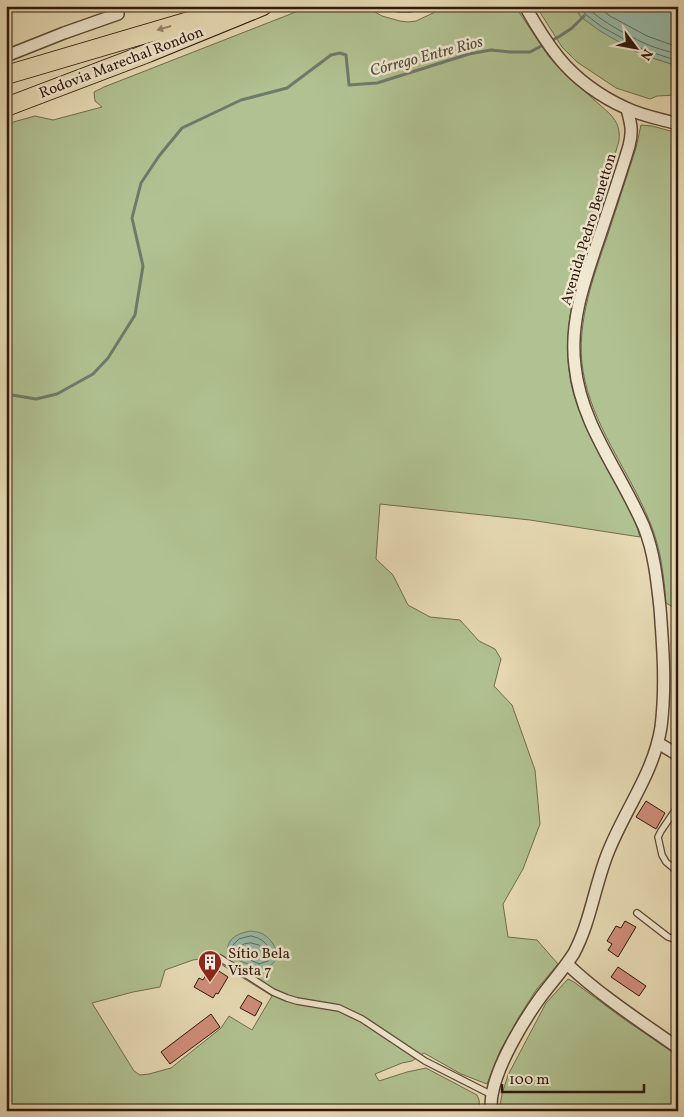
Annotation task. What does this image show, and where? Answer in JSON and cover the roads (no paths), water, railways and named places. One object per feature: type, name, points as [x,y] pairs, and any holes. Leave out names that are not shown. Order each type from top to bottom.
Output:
[{"type":"main road","points":[[6,75],[204,16],[245,6]]},
{"type":"main road","name":"Rodovia Marechal Rondon","points":[[6,107],[148,53],[263,6]]},
{"type":"street","points":[[399,6],[410,6]]},
{"type":"street","points":[[525,6],[559,59],[583,82],[627,109],[678,124]]},
{"type":"street","points":[[6,56],[117,10]]},
{"type":"street","name":"Avenida Pedro Benetton","points":[[491,1111],[492,1094],[506,1054],[524,1022],[567,964],[581,938],[608,851],[640,790],[658,743],[663,704],[664,667],[662,630],[653,556],[644,528],[632,501],[585,407],[574,364],[574,340],[580,298],[632,134],[632,126],[627,109]]},
{"type":"street","points":[[658,743],[678,755]]},
{"type":"street","points":[[567,964],[585,982],[602,995],[678,1048]]},
{"type":"lane","points":[[678,806],[658,837],[662,855],[666,862],[678,872]]},
{"type":"lane","points":[[637,913],[668,936],[674,939],[678,938]]},
{"type":"lane","points":[[220,958],[273,992],[287,998],[339,1008],[352,1013],[425,1061],[492,1094]]},
{"type":"water","points":[[574,6],[678,6],[678,66],[640,54],[600,31],[581,17]]},
{"type":"water","points":[[251,931],[263,934],[273,944],[276,957],[270,966],[260,969],[235,959],[227,951],[229,942],[235,936]]},
{"type":"waterway","name":"Córrego Entre Rios","points":[[6,394],[36,399],[57,394],[93,374],[108,358],[135,315],[143,266],[132,218],[141,183],[159,156],[182,128],[241,100],[287,88],[331,55],[340,53],[346,55],[349,85],[377,83],[469,54],[491,50],[530,52],[560,36],[572,28],[584,16]]},
{"type":"place","name":"Sítio Bela Vista 7","points":[[210,983]]}]
